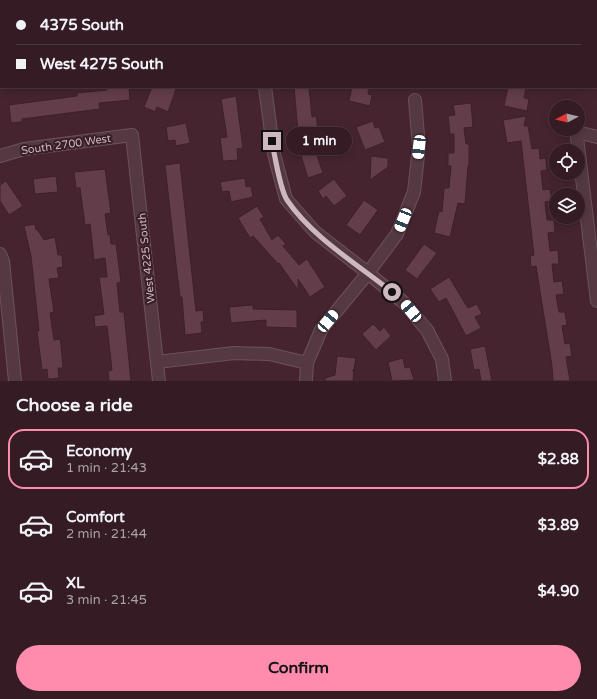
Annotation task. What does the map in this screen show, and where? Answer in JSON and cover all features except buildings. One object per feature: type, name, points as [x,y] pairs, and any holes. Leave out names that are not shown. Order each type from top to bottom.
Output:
[{"type":"street","points":[[265,88],[274,154],[286,199],[315,232],[403,302],[427,330],[442,359],[445,381]]},
{"type":"street","points":[[306,381],[307,363],[321,330],[368,273],[397,234],[414,192],[419,147],[415,100]]},
{"type":"street","points":[[585,133],[597,137]]},
{"type":"street","name":"South 2700 West","points":[[0,156],[24,148],[132,136]]},
{"type":"street","name":"West 4225 South","points":[[132,136],[159,381]]},
{"type":"street","points":[[577,136],[597,301]]},
{"type":"street","points":[[0,254],[3,261],[15,381]]},
{"type":"street","points":[[157,362],[234,352],[269,354],[307,363]]},
{"type":"route","points":[[272,141],[286,199],[315,232],[392,292]]}]
